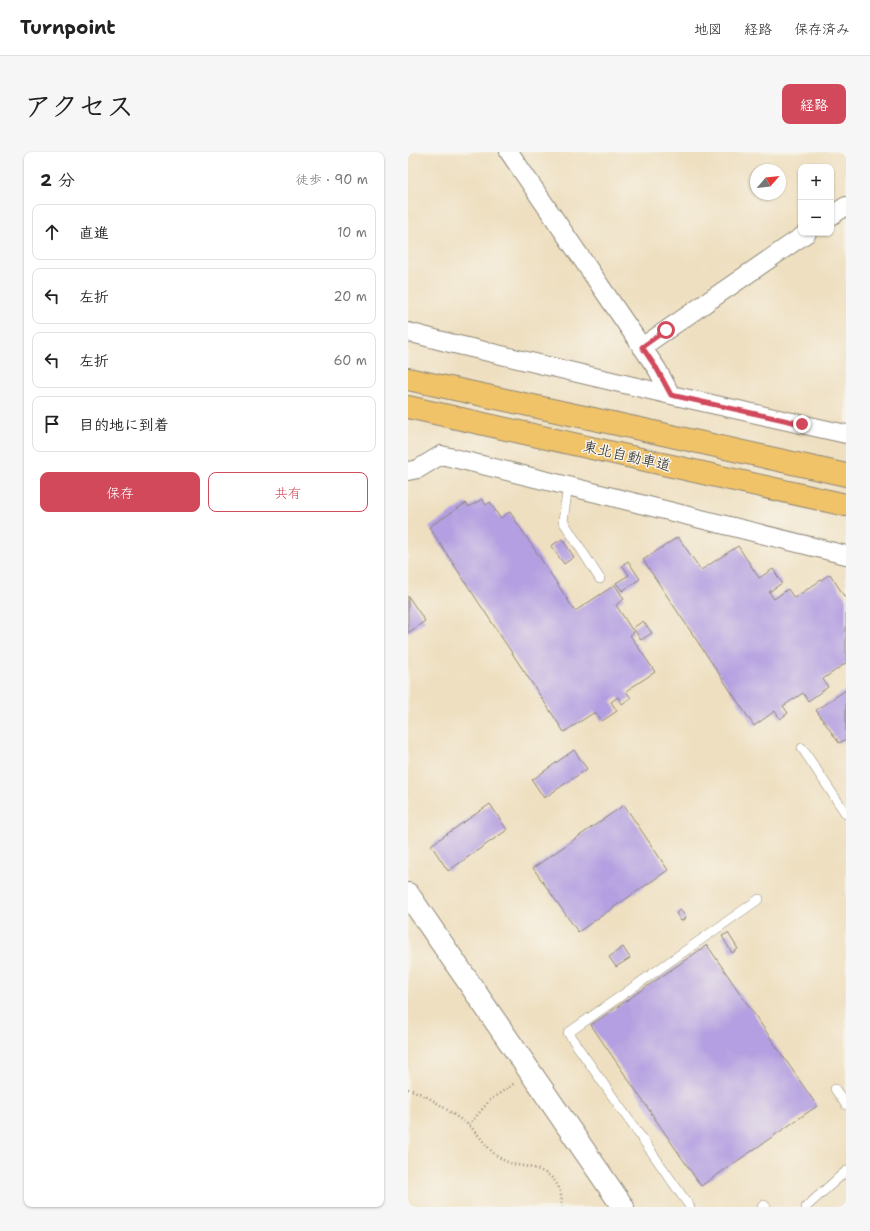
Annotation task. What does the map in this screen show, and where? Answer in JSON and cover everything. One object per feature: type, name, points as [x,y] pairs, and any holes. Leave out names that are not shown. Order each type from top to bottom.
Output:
[{"type":"highway","name":"東北自動車道","points":[[408,379],[846,475]]},
{"type":"highway","name":"東北自動車道","points":[[408,407],[846,505]]},
{"type":"street","points":[[509,152],[657,369],[671,395]]},
{"type":"street","points":[[834,214],[846,206]]},
{"type":"street","points":[[642,347],[803,236]]},
{"type":"street","points":[[408,332],[671,395],[846,434]]},
{"type":"street","points":[[408,471],[418,469],[441,455],[846,555]]},
{"type":"street","points":[[408,894],[623,1207]]},
{"type":"lane","points":[[568,486],[562,521],[600,579]]},
{"type":"lane","points":[[802,748],[846,814]]},
{"type":"lane","points":[[690,1207],[568,1033],[759,898]]},
{"type":"lane","points":[[835,1089],[846,1105]]},
{"type":"lane","points":[[806,1207],[846,1171]]},
{"type":"lane","points":[[762,1207],[764,1205],[766,1207]]},
{"type":"path","points":[[469,1125],[490,1100],[530,1072]]},
{"type":"path","points":[[408,1089],[433,1100],[469,1125],[499,1158],[512,1164],[529,1166],[545,1172],[555,1180],[560,1190],[562,1207]]},
{"type":"building","points":[[482,499],[486,505],[490,502],[500,518],[510,512],[575,611],[615,585],[624,599],[616,605],[634,633],[630,635],[655,672],[626,691],[631,698],[622,704],[618,697],[611,702],[617,711],[602,721],[595,712],[564,732],[429,527],[466,503],[469,507]]},
{"type":"building","points":[[678,537],[701,570],[738,546],[759,578],[773,569],[782,583],[769,592],[774,599],[788,589],[794,598],[830,574],[846,599],[846,663],[823,679],[828,687],[808,701],[803,693],[783,706],[788,713],[780,719],[775,711],[754,726],[643,560]]},
{"type":"building","points":[[562,539],[574,557],[564,564],[551,546]]},
{"type":"building","points":[[628,561],[640,579],[622,591],[616,583],[629,575],[622,565]]},
{"type":"building","points":[[408,596],[425,621],[408,633]]},
{"type":"building","points":[[643,621],[652,633],[641,640],[633,628]]},
{"type":"building","points":[[846,690],[846,739],[839,743],[816,710]]},
{"type":"building","points":[[574,750],[587,769],[544,798],[532,780]]},
{"type":"building","points":[[490,804],[507,830],[448,871],[431,845]]},
{"type":"building","points":[[624,805],[668,870],[578,932],[533,868]]},
{"type":"building","points":[[681,910],[686,918],[681,921],[676,913]]},
{"type":"building","points":[[728,933],[738,949],[732,953],[722,936]]},
{"type":"building","points":[[707,945],[817,1106],[701,1186],[591,1025]]},
{"type":"building","points":[[623,947],[630,958],[616,967],[609,957]]},
{"type":"route","points":[[666,330],[642,347],[657,369],[671,395],[802,424]]}]
